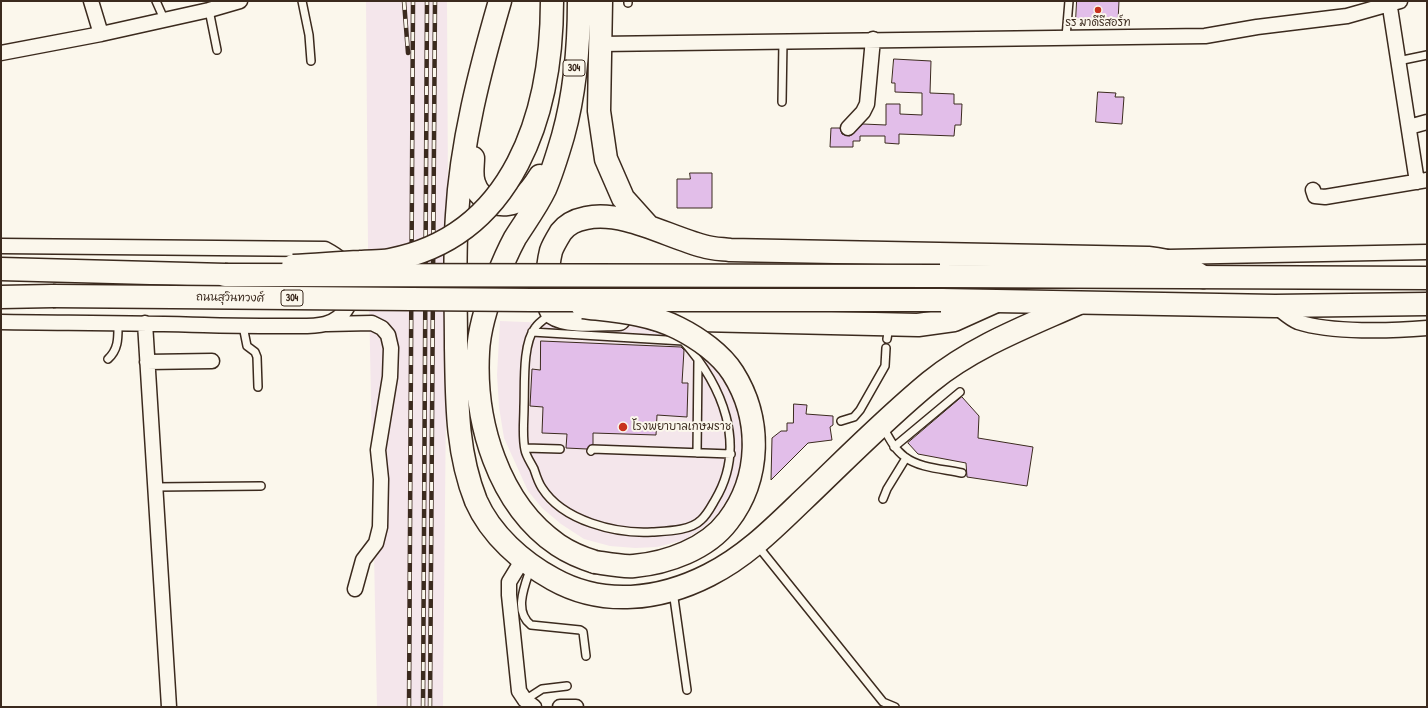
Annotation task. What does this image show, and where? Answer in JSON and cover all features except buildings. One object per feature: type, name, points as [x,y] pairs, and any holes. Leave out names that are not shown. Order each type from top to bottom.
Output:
[{"type":"main road","points":[[500,1],[482,65],[464,156],[457,215],[457,413],[463,464],[477,503],[498,536],[527,563],[572,590],[609,598],[642,596],[673,588],[711,574],[756,544],[932,380],[974,353],[1014,331],[1079,303]]},
{"type":"main road","points":[[225,275],[266,268],[389,260],[416,253],[438,244],[463,228],[482,213],[498,196],[511,175],[534,128],[543,98],[548,67],[552,1]]},
{"type":"main road","name":"304","points":[[563,135],[570,103],[576,58],[579,1]]},
{"type":"main road","points":[[601,1],[599,111],[606,159],[623,198],[649,227]]},
{"type":"main road","points":[[482,65],[472,172],[473,182],[478,192],[485,199],[504,205],[513,203],[522,198],[534,186],[563,135]]},
{"type":"main road","points":[[531,300],[651,317],[676,327],[697,339],[716,354],[733,372],[750,411],[755,433],[753,458],[748,481],[740,502],[727,522],[694,548],[679,556],[633,566],[595,562],[577,556],[558,545],[539,529],[522,510],[509,491],[497,468],[488,437],[478,382],[478,350],[485,317],[497,279],[515,240],[545,189],[563,135]]},
{"type":"main road","points":[[994,302],[954,320],[888,331],[580,319],[560,316],[552,312],[547,297],[552,250],[562,232],[573,221],[588,217],[601,217],[649,227],[704,247],[730,250],[1148,258],[1175,262],[1186,266],[1203,277]]},
{"type":"main road","name":"ถนนสุวินทวงศ์","points":[[1,269],[225,275]]},
{"type":"main road","points":[[225,275],[1427,278]]},
{"type":"main road","name":"ถนนสุวินทวงศ์","points":[[1,297],[53,296],[531,300]]},
{"type":"main road","points":[[531,300],[942,300],[1275,306],[1427,304]]},
{"type":"street","points":[[91,1],[101,34]]},
{"type":"street","points":[[1,53],[101,34],[209,10],[240,1]]},
{"type":"street","points":[[600,44],[873,39],[1212,36],[1257,27],[1347,16],[1366,12],[1393,2],[1398,61],[1408,127],[1422,181],[1324,197],[1315,196],[1313,190]]},
{"type":"street","points":[[848,128],[863,112],[867,104],[873,39]]},
{"type":"street","points":[[1408,127],[1427,122]]},
{"type":"street","points":[[1,246],[324,249],[336,254],[345,262],[351,273],[353,285],[352,297],[346,309],[338,318],[326,324]]},
{"type":"street","points":[[1148,258],[1193,255],[1427,252]]},
{"type":"street","points":[[1275,306],[1296,322],[1323,327],[1397,330],[1427,328]]},
{"type":"street","points":[[1,322],[145,323],[243,326],[372,323],[382,328],[388,335],[391,348],[390,377],[378,450],[381,479],[380,527],[376,543],[363,560],[355,589]]},
{"type":"street","points":[[145,323],[169,707]]},
{"type":"street","points":[[147,362],[212,360]]},
{"type":"street","points":[[527,563],[509,582],[509,595],[519,691],[530,703]]},
{"type":"street","points":[[560,707],[576,707]]},
{"type":"lane","points":[[156,1],[164,20]]},
{"type":"lane","points":[[302,1],[311,61]]},
{"type":"lane","points":[[1066,37],[1069,1]]},
{"type":"lane","points":[[209,10],[217,50]]},
{"type":"lane","points":[[782,102],[783,41]]},
{"type":"lane","points":[[1398,61],[1427,55]]},
{"type":"lane","points":[[532,332],[683,341],[698,360],[716,389],[727,418],[731,454],[719,492],[701,520],[690,527],[663,532],[637,533],[616,530],[587,522],[560,506],[542,488],[524,448],[523,436],[526,364],[529,341],[532,332],[534,328],[552,312]]},
{"type":"lane","points":[[108,359],[116,350],[118,344],[118,323]]},
{"type":"lane","points":[[243,326],[247,346],[257,356],[258,387]]},
{"type":"lane","points":[[841,420],[854,417],[860,410],[884,366],[886,348]]},
{"type":"lane","points":[[697,453],[698,360]]},
{"type":"lane","points":[[894,447],[960,392]]},
{"type":"lane","points":[[882,425],[894,447],[906,458],[917,463],[962,473]]},
{"type":"lane","points":[[524,448],[560,449]]},
{"type":"lane","points":[[591,450],[731,454]]},
{"type":"lane","points":[[883,499],[887,489],[906,458]]},
{"type":"lane","points":[[155,487],[261,486]]},
{"type":"lane","points":[[756,544],[883,702],[895,707]]},
{"type":"lane","points":[[527,563],[521,606],[526,621],[531,625],[580,630],[583,632],[586,656]]},
{"type":"lane","points":[[673,588],[687,690]]},
{"type":"lane","points":[[530,703],[542,689],[567,686]]},
{"type":"shaded area","points":[[366,1],[447,1],[448,196],[443,707],[377,707],[368,247]]},
{"type":"shaded area","name":"โรงพยาบาลเกษมราช","points":[[500,321],[648,327],[683,341],[705,355],[725,377],[736,393],[744,443],[741,465],[733,489],[718,514],[703,528],[684,540],[657,547],[635,548],[610,546],[584,539],[561,524],[542,508],[528,491],[504,438],[499,407],[497,375]]},
{"type":"railway","points":[[404,1],[408,53]]},
{"type":"railway","points":[[409,707],[413,1]]},
{"type":"railway","points":[[423,707],[427,1]]},
{"type":"railway","points":[[430,707],[435,1]]},
{"type":"place","name":"รร มาดีรีสอร์ท","points":[[1098,10]]},
{"type":"place","name":"โรงพยาบาลเกษมราช","points":[[623,427]]}]
